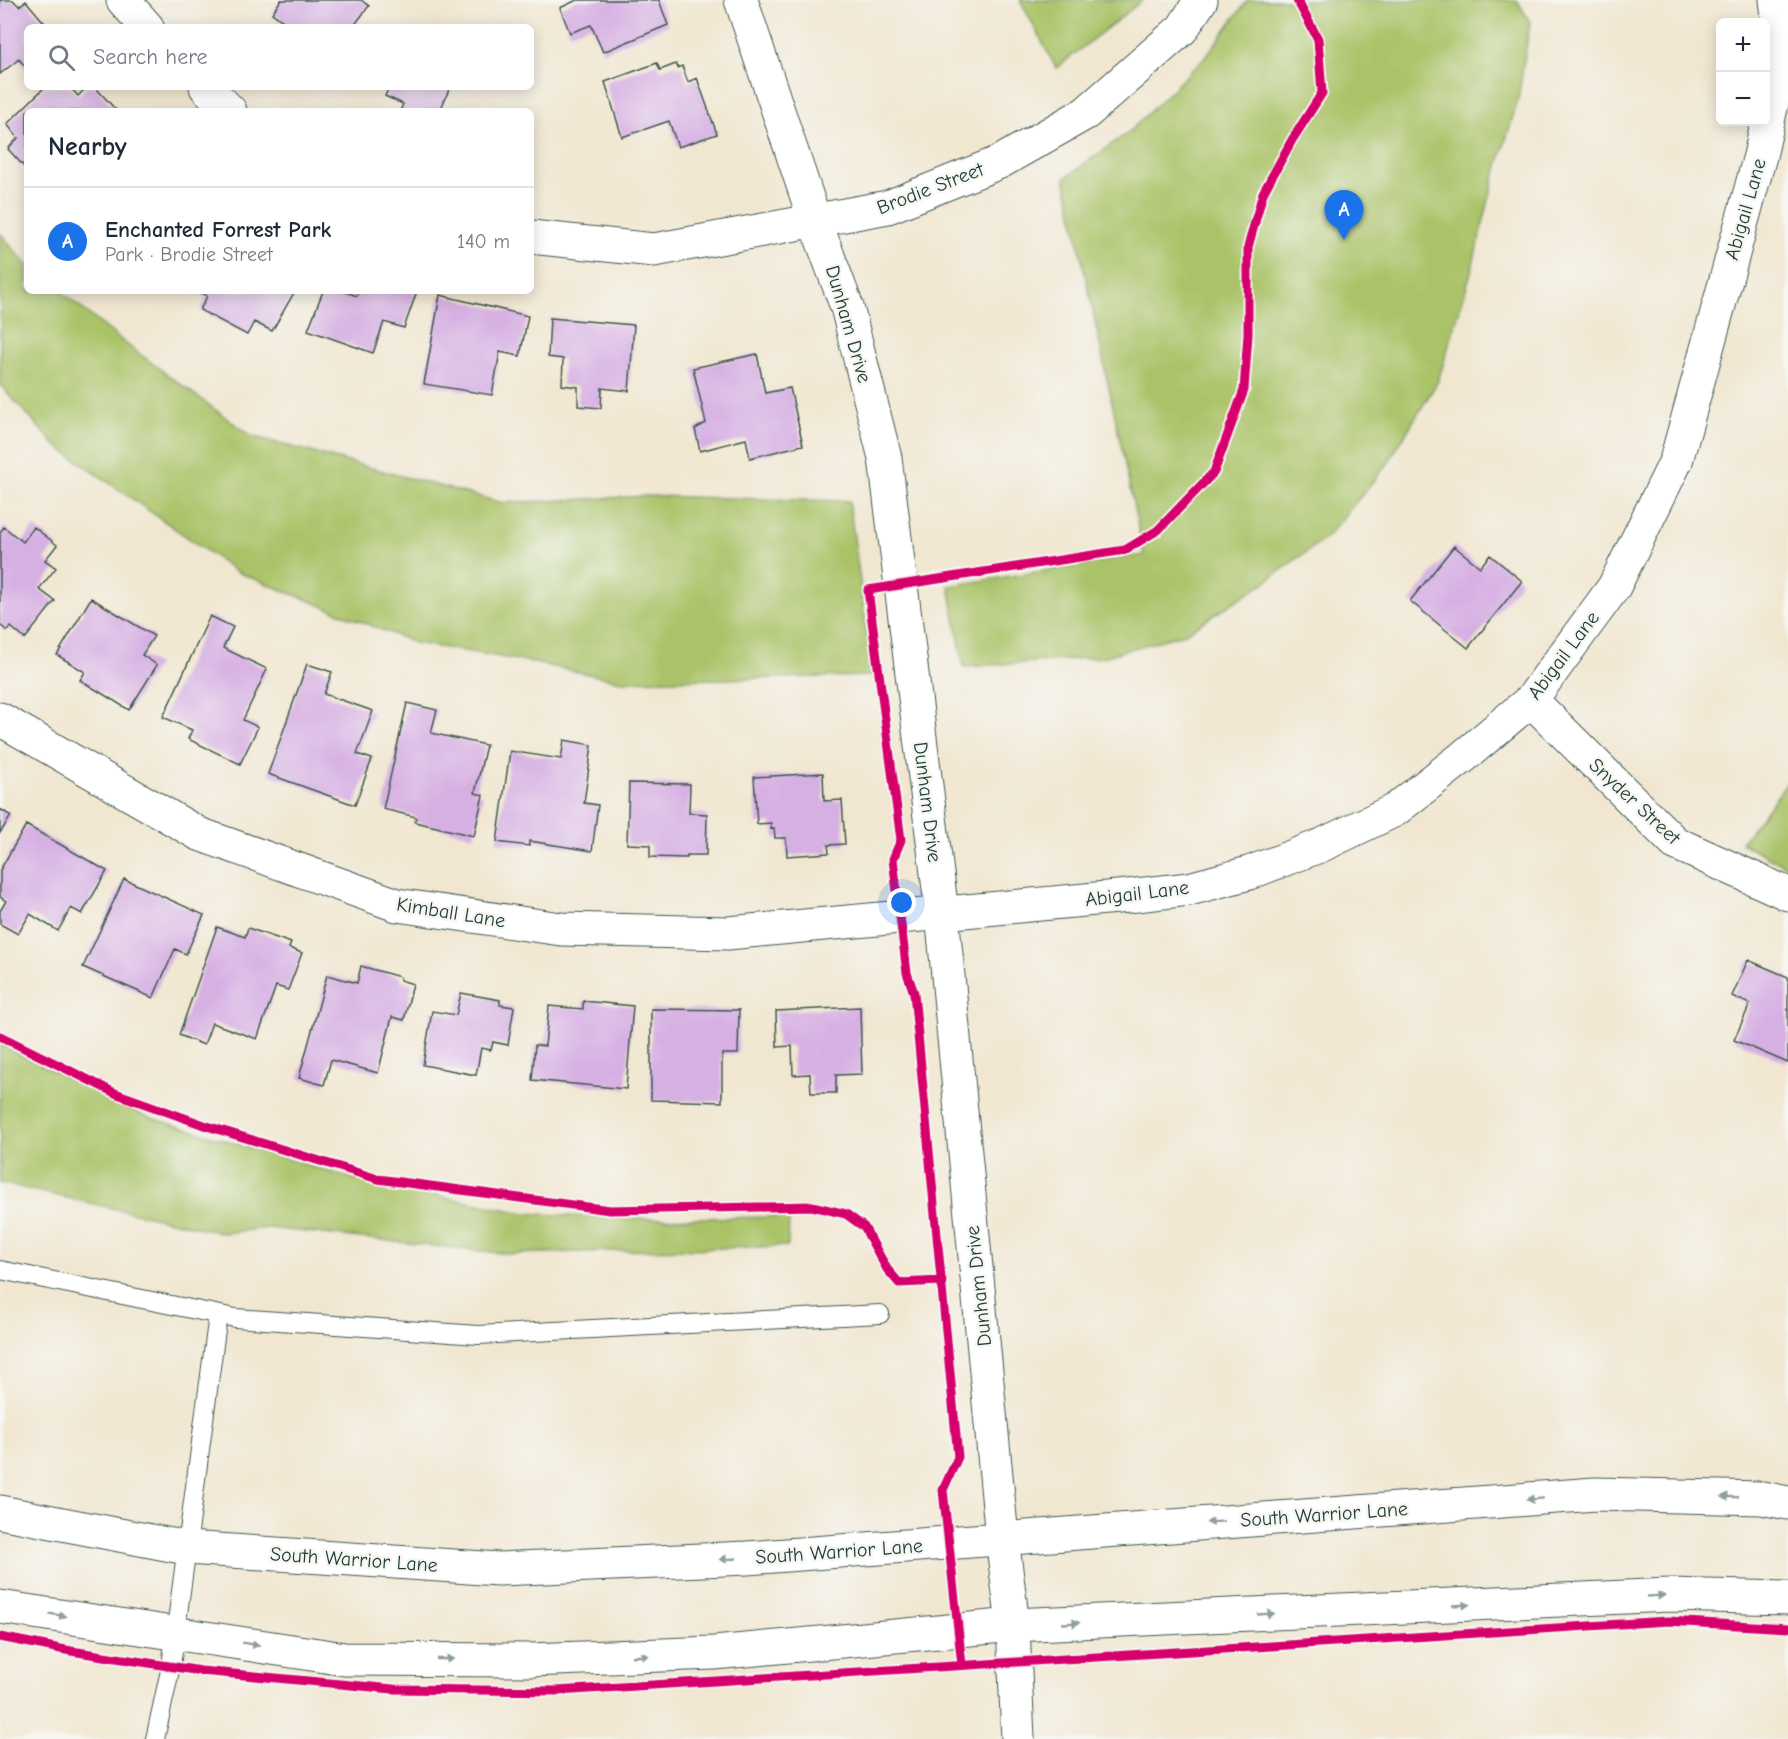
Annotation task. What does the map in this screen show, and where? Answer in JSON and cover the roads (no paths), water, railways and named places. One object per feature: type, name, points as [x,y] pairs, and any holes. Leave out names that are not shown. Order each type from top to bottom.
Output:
[{"type":"street","points":[[123,0],[144,24]]},
{"type":"street","name":"Dunham Drive","points":[[741,0],[815,221],[847,307],[885,458],[942,913],[1002,1538],[1013,1625],[1018,1739]]},
{"type":"street","name":"Brodie Street","points":[[534,237],[654,250],[888,207],[1000,162],[1086,113],[1182,29],[1201,0]]},
{"type":"street","name":"Abigail Lane","points":[[942,913],[1189,889],[1250,873],[1322,845],[1395,810],[1463,758],[1531,699],[1614,587],[1676,461],[1760,156],[1775,90],[1779,24],[1776,0]]},
{"type":"street","points":[[209,90],[227,108]]},
{"type":"street","name":"Snyder Street","points":[[1531,699],[1675,843],[1788,894]]},
{"type":"street","name":"Kimball Lane","points":[[0,719],[199,834],[397,905],[561,929],[728,933],[942,913]]},
{"type":"street","name":"South Warrior Lane","points":[[0,1512],[187,1548],[498,1569],[747,1558],[1595,1494],[1762,1498],[1788,1503]]},
{"type":"street","points":[[0,1607],[345,1659],[530,1660],[714,1653],[1013,1625],[1669,1595],[1788,1598]]},
{"type":"lane","points":[[0,1270],[235,1318],[478,1335],[880,1314]]},
{"type":"lane","points":[[155,1739],[171,1666],[218,1315]]},
{"type":"place","name":"Enchanted Forrest Park","points":[[1344,240]]}]
